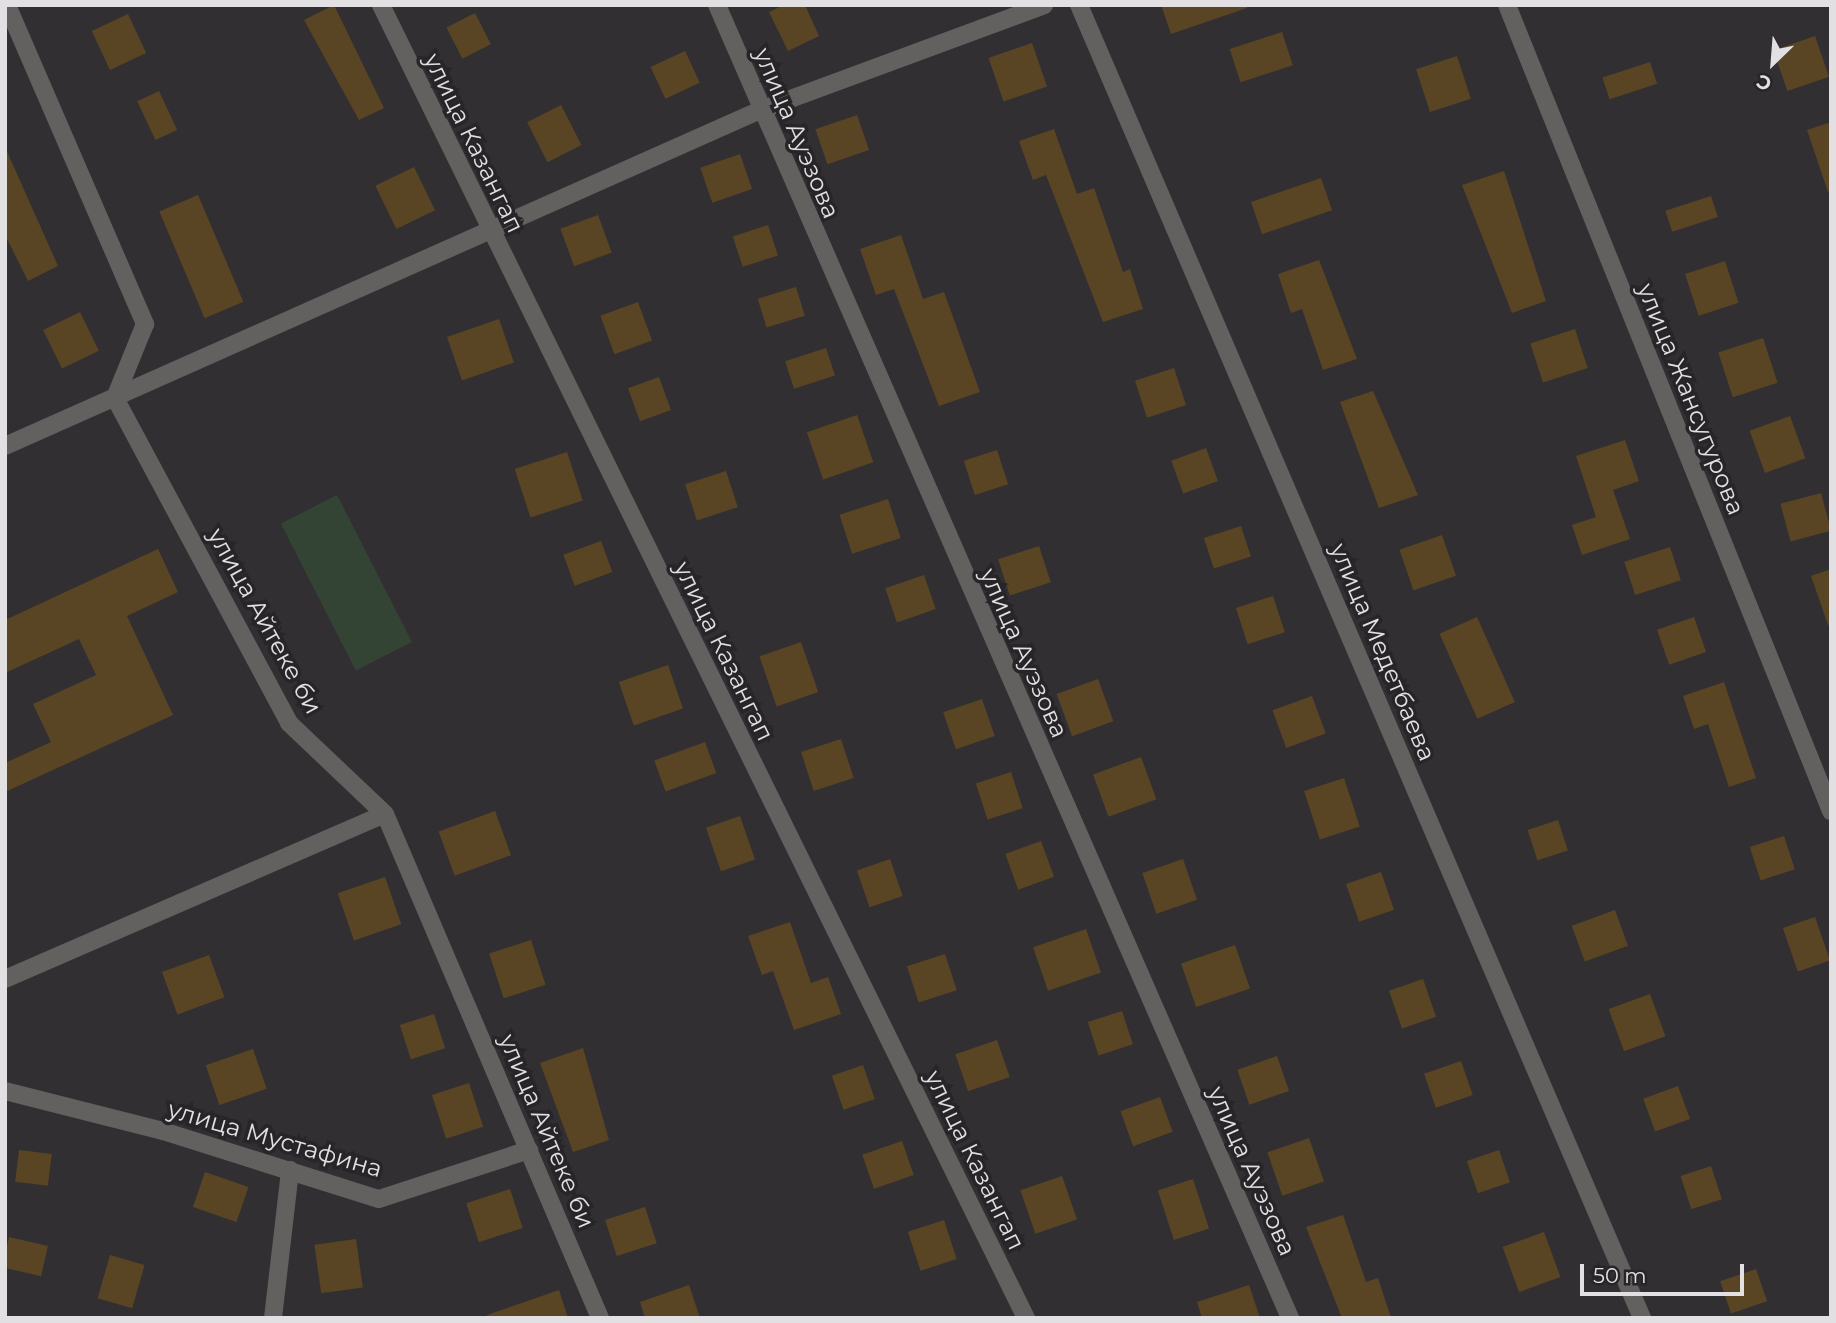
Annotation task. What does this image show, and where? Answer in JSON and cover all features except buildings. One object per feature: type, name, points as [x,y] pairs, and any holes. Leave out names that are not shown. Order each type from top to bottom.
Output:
[{"type":"street","points":[[7,5],[145,324],[115,398]]},
{"type":"street","name":"улица Казангап","points":[[381,5],[488,231],[1026,1318]]},
{"type":"street","name":"улица Ауэзова","points":[[717,5],[758,111],[1290,1318]]},
{"type":"street","points":[[5,446],[758,111],[1044,5]]},
{"type":"street","name":"улица Медетбаева","points":[[1079,5],[1642,1318]]},
{"type":"street","name":"улица Жансугурова","points":[[1507,5],[1831,810]]},
{"type":"street","name":"улица Айтеке би","points":[[115,398],[289,723],[385,814],[600,1318]]},
{"type":"street","points":[[5,979],[385,814]]},
{"type":"street","name":"улица Мустафина","points":[[5,1091],[290,1170],[379,1199],[529,1150]]},
{"type":"street","points":[[273,1318],[290,1170]]},
{"type":"green space","points":[[337,495],[412,642],[356,671],[281,524]]}]
